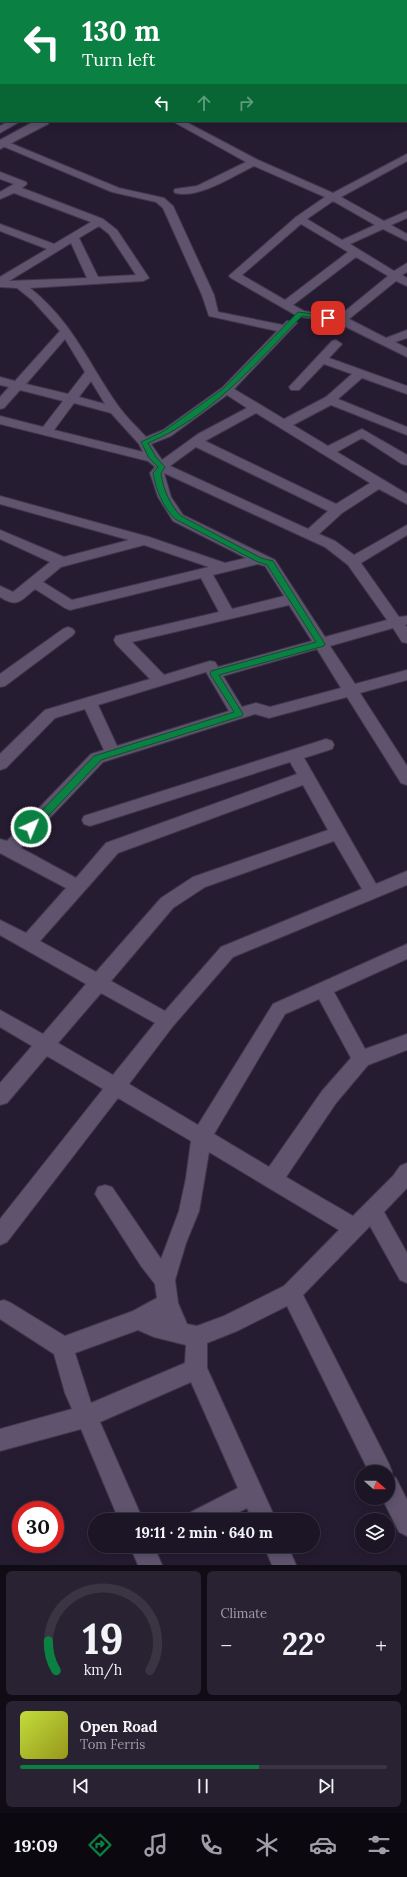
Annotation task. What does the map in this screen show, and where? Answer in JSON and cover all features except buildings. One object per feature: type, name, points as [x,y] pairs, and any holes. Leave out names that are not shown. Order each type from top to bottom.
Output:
[{"type":"street","points":[[0,130],[14,122]]},
{"type":"street","points":[[2,144],[42,122]]},
{"type":"street","points":[[179,122],[254,162],[333,197],[407,238]]},
{"type":"street","points":[[2,144],[116,190],[155,198],[164,202],[168,206],[208,296],[213,314],[285,329]]},
{"type":"street","points":[[407,157],[333,197],[300,219],[235,276],[301,314],[341,320],[407,353]]},
{"type":"street","points":[[179,191],[201,188],[254,162]]},
{"type":"street","points":[[0,175],[22,184],[0,196]]},
{"type":"street","points":[[0,283],[20,285],[143,278],[113,232],[99,221],[14,188]]},
{"type":"street","points":[[344,191],[407,226]]},
{"type":"street","points":[[341,244],[407,214]]},
{"type":"street","points":[[300,219],[407,283]]},
{"type":"street","points":[[0,283],[99,221]]},
{"type":"street","points":[[2,230],[55,248]]},
{"type":"street","points":[[73,237],[94,281]]},
{"type":"street","points":[[286,305],[355,252]]},
{"type":"street","points":[[341,320],[407,266]]},
{"type":"street","points":[[20,285],[36,298],[66,331],[115,410],[144,442],[157,463],[159,485],[171,510],[178,518],[258,559],[270,563],[407,779]]},
{"type":"street","points":[[144,442],[167,432],[226,390],[301,314]]},
{"type":"street","points":[[0,405],[66,331]]},
{"type":"street","points":[[385,342],[407,334]]},
{"type":"street","points":[[295,387],[336,344]]},
{"type":"street","points":[[321,359],[407,390]]},
{"type":"street","points":[[46,431],[91,373]]},
{"type":"street","points":[[283,425],[330,400],[360,373]]},
{"type":"street","points":[[0,381],[115,410]]},
{"type":"street","points":[[226,390],[407,500]]},
{"type":"street","points":[[330,400],[404,426]]},
{"type":"street","points":[[157,463],[256,408]]},
{"type":"street","points":[[0,420],[46,431],[157,463],[330,544],[353,562],[402,621],[407,638]]},
{"type":"street","points":[[328,452],[362,433],[407,461]]},
{"type":"street","points":[[196,442],[337,510]]},
{"type":"street","points":[[310,534],[337,510],[379,483]]},
{"type":"street","points":[[0,500],[144,540],[224,568]]},
{"type":"street","points":[[353,562],[407,529]]},
{"type":"street","points":[[0,534],[62,562]]},
{"type":"street","points":[[0,591],[14,599],[56,564],[144,540]]},
{"type":"street","points":[[34,582],[70,605],[258,559]]},
{"type":"street","points":[[205,572],[228,615]]},
{"type":"street","points":[[161,681],[120,640],[293,600]]},
{"type":"street","points":[[214,674],[402,621]]},
{"type":"street","points":[[0,682],[68,632]]},
{"type":"street","points":[[0,764],[50,714],[210,666],[239,714]]},
{"type":"street","points":[[78,887],[5,848],[98,758],[256,708],[269,713],[407,675]]},
{"type":"street","points":[[89,702],[113,753]]},
{"type":"street","points":[[90,820],[326,745]]},
{"type":"street","points":[[294,755],[372,892]]},
{"type":"street","points":[[28,943],[112,848],[307,777]]},
{"type":"street","points":[[0,1097],[167,903],[199,882],[338,833]]},
{"type":"street","points":[[0,1235],[167,1021],[227,952],[407,878]]},
{"type":"street","points":[[0,927],[167,1021]]},
{"type":"street","points":[[261,1513],[196,1369],[189,1335],[168,1303],[165,1280],[176,1242],[189,1211],[196,1178],[201,1138],[279,1009],[407,951]]},
{"type":"street","points":[[323,989],[361,1058]]},
{"type":"street","points":[[0,1018],[354,1228]]},
{"type":"street","points":[[272,1180],[329,1097],[361,1058],[406,1043]]},
{"type":"street","points":[[138,1320],[154,1327],[189,1335],[230,1324],[291,1293],[400,1182],[407,1172]]},
{"type":"street","points":[[105,1194],[148,1259],[165,1280]]},
{"type":"street","points":[[372,1210],[407,1273]]},
{"type":"street","points":[[291,1293],[377,1465]]},
{"type":"street","points":[[63,1347],[90,1336],[138,1320],[168,1303]]},
{"type":"street","points":[[4,1310],[63,1347],[76,1393],[85,1417],[128,1513]]},
{"type":"street","points":[[0,1440],[85,1417],[196,1369]]},
{"type":"street","points":[[213,1513],[252,1493]]},
{"type":"street","points":[[395,1500],[407,1524]]},
{"type":"street","points":[[279,1553],[284,1565]]},
{"type":"route","points":[[31,827],[98,758],[239,714],[214,674],[321,644],[270,563],[258,559],[178,518],[171,510],[159,485],[157,473],[162,467],[153,458],[144,442],[167,432],[226,390],[301,314],[328,318]]}]
